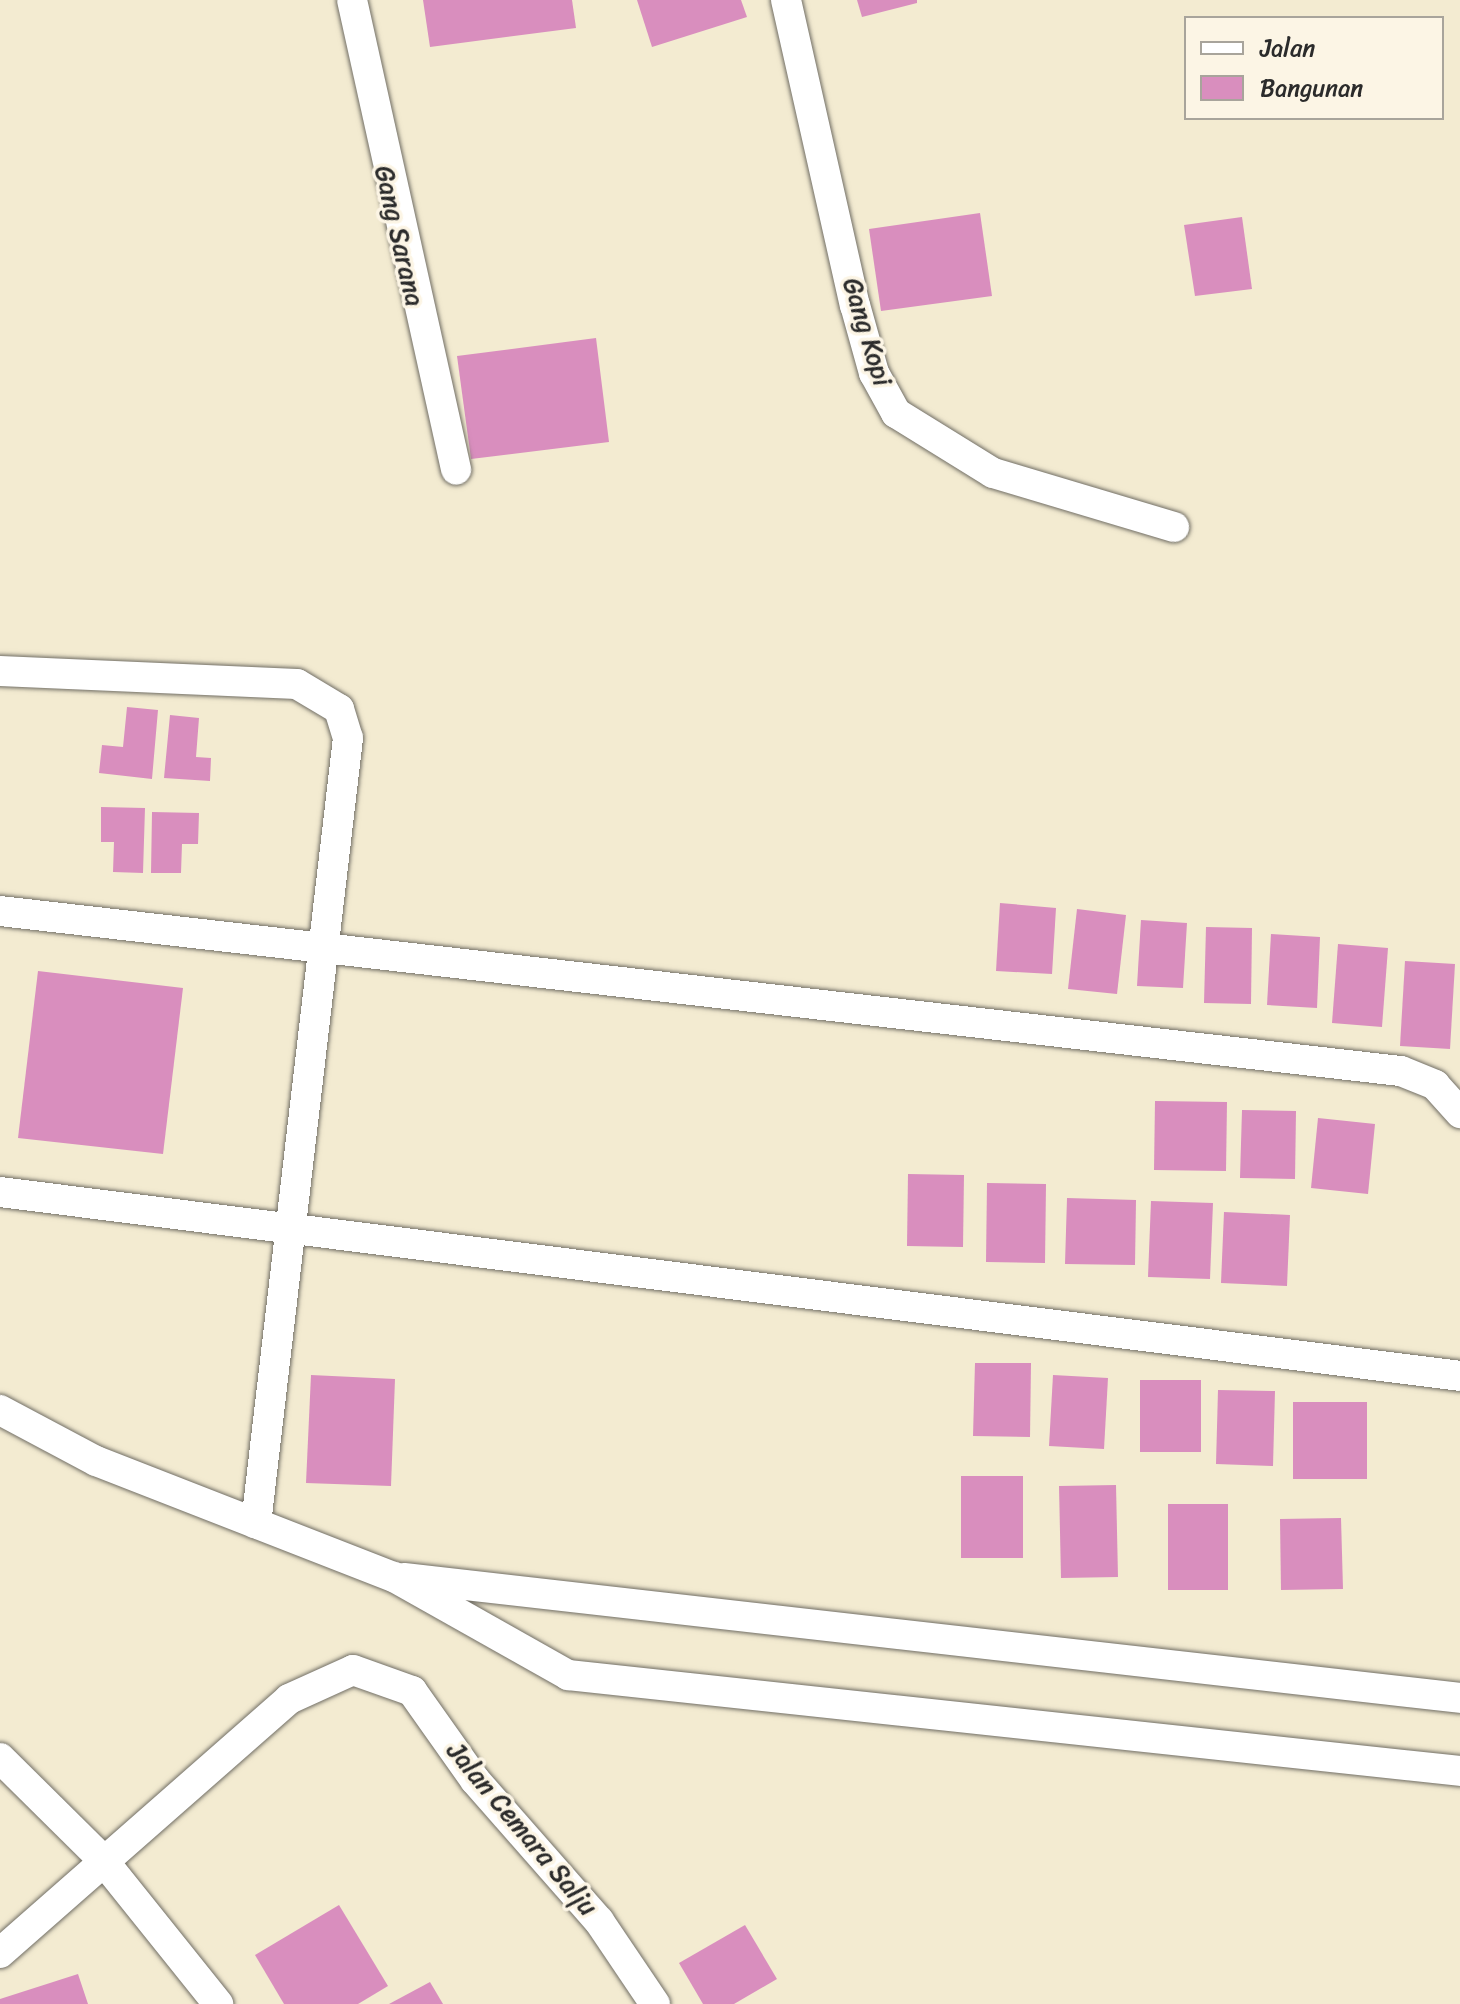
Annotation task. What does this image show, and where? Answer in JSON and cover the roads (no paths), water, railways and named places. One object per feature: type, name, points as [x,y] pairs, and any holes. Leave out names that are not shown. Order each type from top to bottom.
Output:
[{"type":"street","name":"Gang Sarana","points":[[352,0],[456,470]]},
{"type":"street","name":"Gang Kopi","points":[[786,0],[855,305],[874,373],[896,413],[993,473],[1174,527]]},
{"type":"street","points":[[0,671],[297,684],[323,694],[339,709],[348,738],[256,1524]]},
{"type":"street","points":[[0,911],[1401,1071],[1435,1085],[1460,1113]]},
{"type":"street","points":[[0,1192],[1460,1376]]},
{"type":"street","points":[[0,1410],[96,1461],[394,1577],[537,1663],[588,1679],[1460,1771]]},
{"type":"street","points":[[394,1577],[1460,1698]]},
{"type":"street","name":"Jalan Cemara Salju","points":[[0,1953],[102,1859],[289,1699],[353,1670],[412,1691],[475,1780],[599,1921],[655,2004]]},
{"type":"street","points":[[0,1758],[102,1859],[218,2004]]}]
